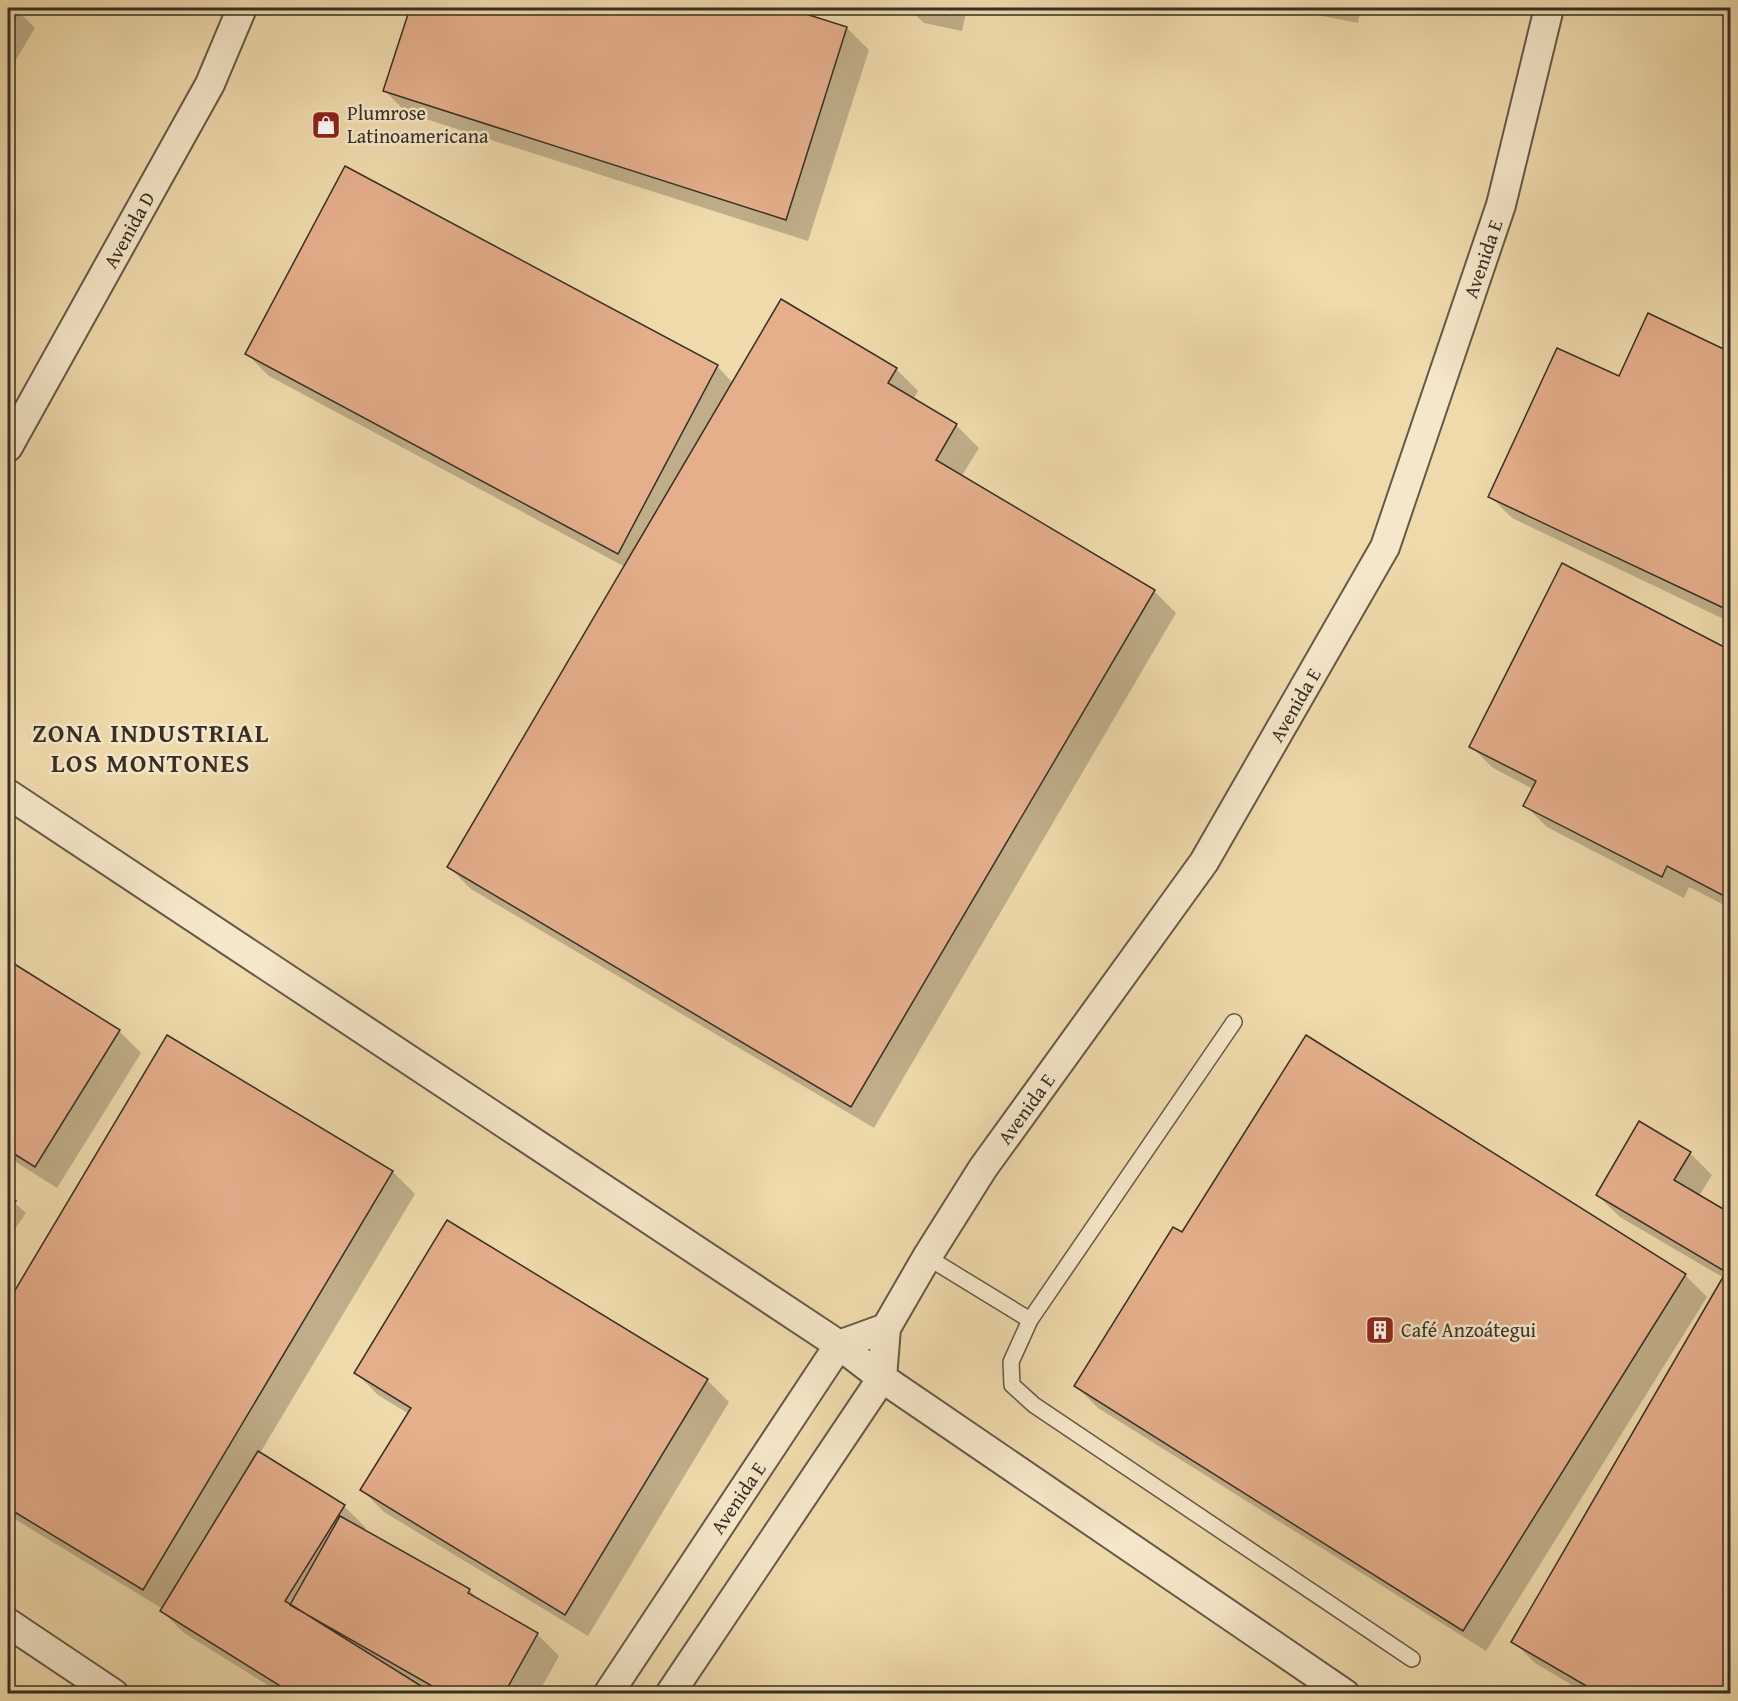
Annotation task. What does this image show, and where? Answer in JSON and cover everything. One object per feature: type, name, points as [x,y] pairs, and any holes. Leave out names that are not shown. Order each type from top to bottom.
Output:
[{"type":"street","name":"Avenida D","points":[[8,447],[210,84],[242,8]]},
{"type":"street","name":"Avenida E","points":[[670,1694],[882,1378],[886,1328],[927,1257],[983,1168],[1204,862],[1385,547],[1501,205],[1550,8]]},
{"type":"street","points":[[8,794],[839,1345],[882,1378],[1345,1694]]},
{"type":"street","points":[[839,1345],[886,1328]]},
{"type":"street","name":"Avenida E","points":[[608,1694],[839,1345]]},
{"type":"street","points":[[8,1623],[114,1694]]},
{"type":"lane","points":[[1234,1022],[1029,1320],[1011,1362],[1012,1385],[1034,1405],[1412,1659]]},
{"type":"lane","points":[[927,1257],[1029,1320]]},
{"type":"building","points":[[8,8],[19,10],[8,29]]},
{"type":"building","points":[[410,8],[787,8],[847,27],[786,220],[383,91]]},
{"type":"building","points":[[908,8],[947,8],[945,15]]},
{"type":"building","points":[[345,166],[718,365],[618,554],[245,354]]},
{"type":"building","points":[[781,299],[897,368],[888,383],[957,424],[936,460],[1155,590],[851,1107],[447,867]]},
{"type":"building","points":[[1648,313],[1730,352],[1730,611],[1488,497],[1557,348],[1619,376]]},
{"type":"building","points":[[1562,563],[1730,650],[1730,899],[1667,866],[1662,877],[1523,806],[1536,781],[1469,747]]},
{"type":"building","points":[[8,960],[120,1030],[35,1167],[8,1150]]},
{"type":"building","points":[[167,1035],[393,1171],[143,1590],[8,1508],[8,1302]]},
{"type":"building","name":"Café Anzoátegui","points":[[1306,1035],[1686,1274],[1463,1631],[1074,1386],[1173,1227],[1182,1232]]},
{"type":"building","points":[[1639,1121],[1691,1152],[1674,1180],[1730,1213],[1730,1694],[1600,1694],[1511,1642],[1726,1272],[1596,1195]]},
{"type":"building","points":[[8,1195],[16,1201],[8,1212]]},
{"type":"building","points":[[447,1220],[708,1379],[565,1615],[360,1490],[411,1408],[354,1373]]},
{"type":"building","points":[[258,1451],[345,1505],[285,1601],[434,1694],[293,1694],[160,1611]]},
{"type":"building","points":[[340,1516],[470,1589],[468,1593],[538,1633],[504,1694],[446,1694],[290,1605]]},
{"type":"place","name":"Plumrose Latinoamericana","points":[[326,125]]},
{"type":"place","name":"Café Anzoátegui","points":[[1380,1330]]},
{"type":"district","name":"ZONA INDUSTRIAL LOS MONTONES","points":[[151,748]]}]
